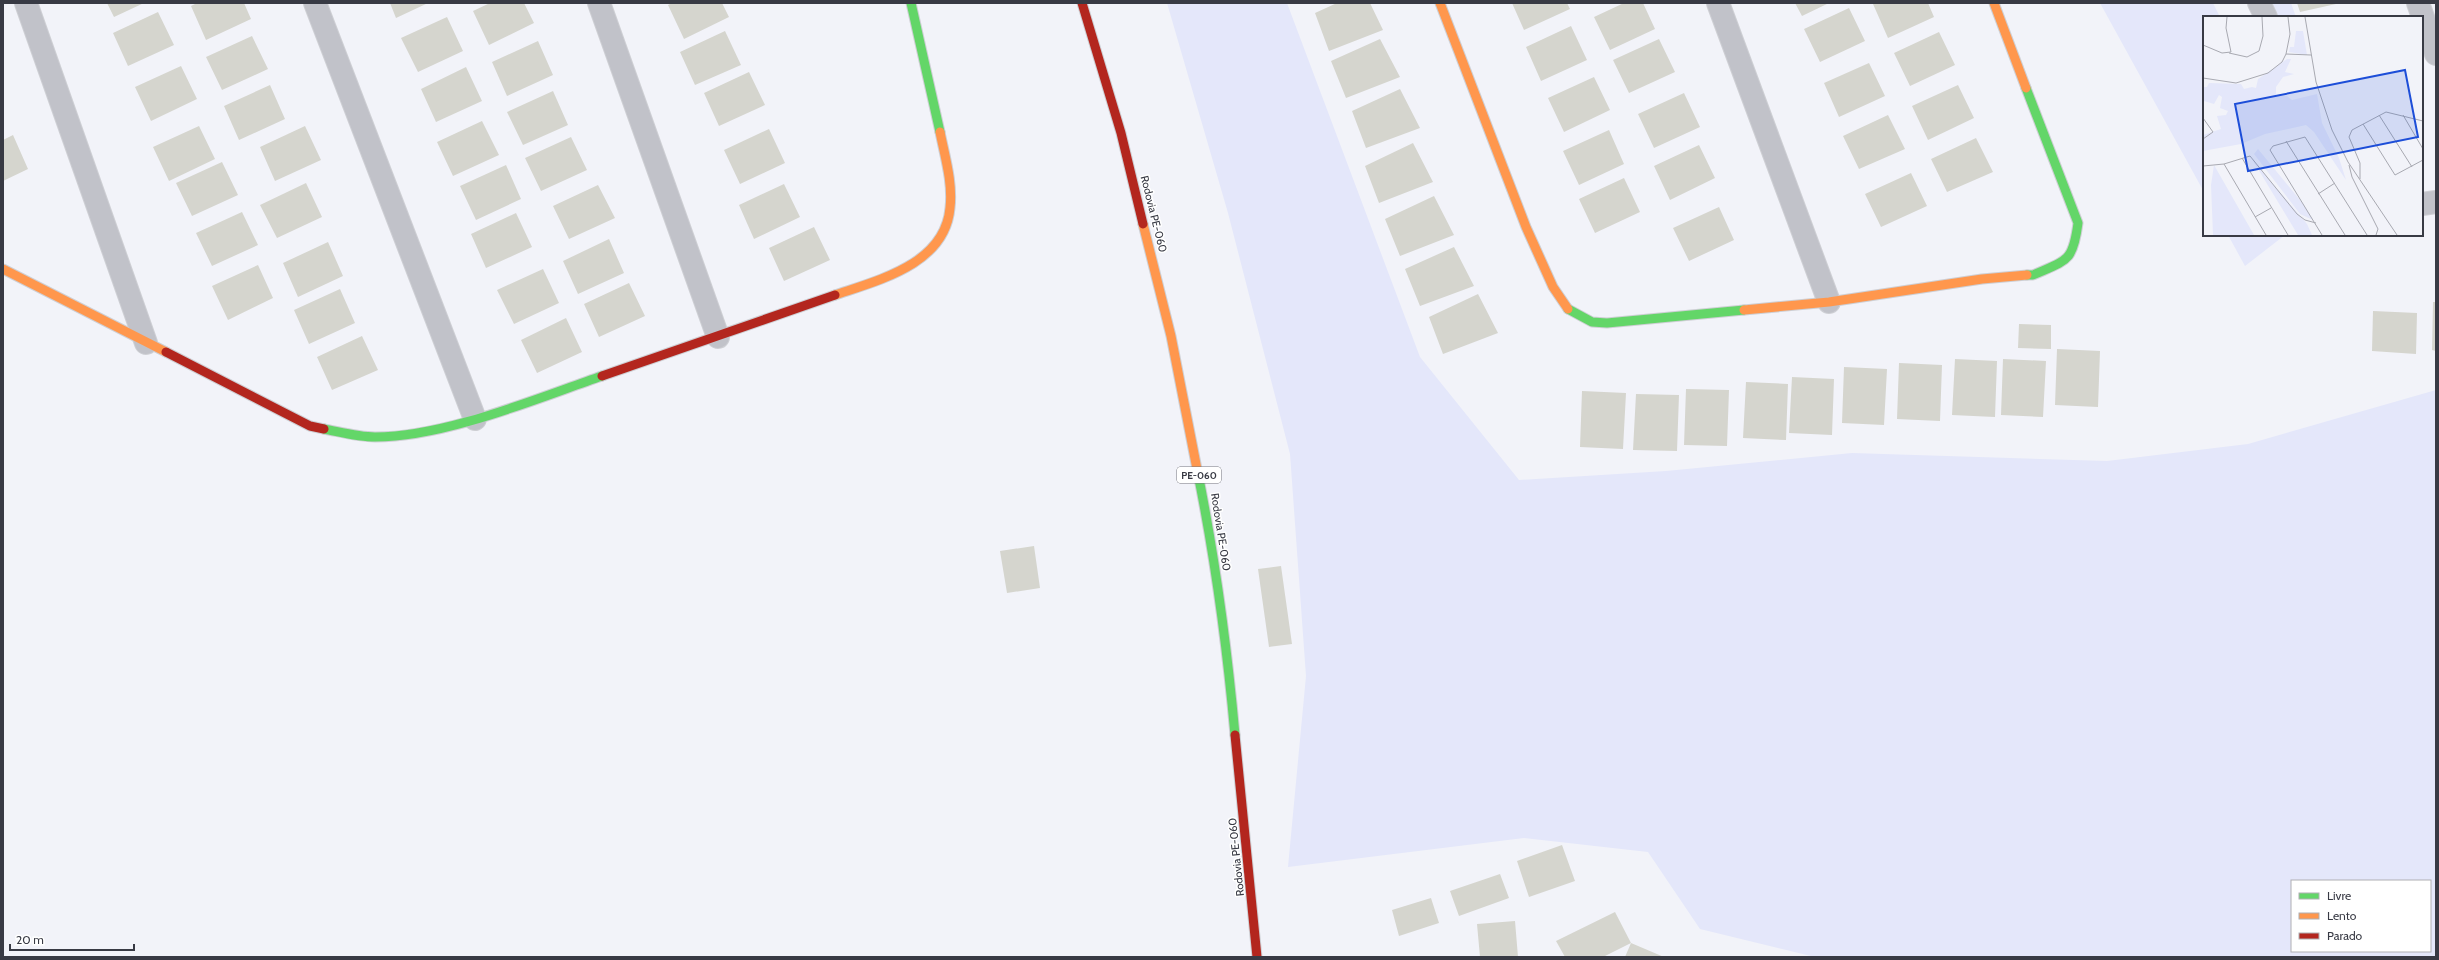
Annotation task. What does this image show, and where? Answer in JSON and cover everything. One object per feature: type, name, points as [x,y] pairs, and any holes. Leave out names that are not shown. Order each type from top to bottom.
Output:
[{"type":"street","points":[[26,3],[146,343]]},
{"type":"street","points":[[315,3],[475,419]]},
{"type":"street","points":[[599,3],[718,337]]},
{"type":"street","points":[[3,269],[310,426],[347,434],[375,437],[404,435],[475,419],[718,337],[897,274],[920,260],[941,234],[949,218],[951,195],[929,77],[911,3]]},
{"type":"street","name":"Rodovia PE-060","points":[[1082,3],[1121,133],[1169,328],[1207,518],[1228,658],[1257,957]]},
{"type":"street","points":[[1440,3],[1526,227],[1552,287],[1569,311],[1592,322],[1607,323],[1828,302],[1982,279],[2034,275],[2060,264],[2072,254],[2078,234],[2078,223],[1994,3]]},
{"type":"street","points":[[1718,3],[1828,302]]},
{"type":"street","points":[[2259,3],[2266,16]]},
{"type":"street","points":[[2418,3],[2423,16]]},
{"type":"street","points":[[2423,17],[2436,54]]},
{"type":"street","points":[[2423,204],[2436,202]]},
{"type":"shaded area","points":[[1167,3],[1287,3],[1420,357],[1519,480],[1666,471],[1852,453],[2107,461],[2248,444],[2436,390],[2436,957],[1815,957],[1700,929],[1648,852],[1524,838],[1288,867],[1306,676],[1290,454],[1228,213]]},
{"type":"shaded area","points":[[2100,3],[2213,3],[2220,16],[2203,16],[2203,190]]},
{"type":"shaded area","points":[[2265,3],[2291,3],[2296,16],[2272,16]]},
{"type":"shaded area","points":[[2229,236],[2284,236],[2245,266]]},
{"type":"building","points":[[107,3],[144,3],[114,17]]},
{"type":"building","points":[[197,3],[244,3],[251,19],[206,40],[191,6]]},
{"type":"building","points":[[390,3],[428,3],[396,18]]},
{"type":"building","points":[[490,3],[524,3],[534,23],[489,45],[473,11]]},
{"type":"building","points":[[672,3],[722,3],[729,17],[684,39],[668,5]]},
{"type":"building","points":[[1337,3],[1370,3],[1383,30],[1329,51],[1315,13]]},
{"type":"building","points":[[1512,3],[1567,3],[1570,9],[1524,30]]},
{"type":"building","points":[[1624,3],[1643,3],[1655,29],[1610,50],[1594,17]]},
{"type":"building","points":[[1795,3],[1829,3],[1802,16]]},
{"type":"building","points":[[1928,3],[1934,17],[1888,38],[1873,4]]},
{"type":"building","points":[[2297,3],[2336,3],[2336,4],[2300,12]]},
{"type":"building","points":[[1849,8],[1865,41],[1820,62],[1804,29]]},
{"type":"building","points":[[158,12],[174,45],[128,66],[113,33]]},
{"type":"building","points":[[447,17],[463,51],[418,72],[401,38]]},
{"type":"building","points":[[1571,26],[1587,60],[1541,81],[1526,47]]},
{"type":"building","points":[[725,31],[741,65],[695,85],[680,52]]},
{"type":"building","points":[[1939,32],[1955,65],[1910,86],[1894,53]]},
{"type":"building","points":[[252,36],[268,69],[222,90],[206,57]]},
{"type":"building","points":[[1380,39],[1400,77],[1346,98],[1331,61]]},
{"type":"building","points":[[1659,39],[1675,72],[1629,93],[1613,60]]},
{"type":"building","points":[[538,41],[553,75],[507,96],[492,62]]},
{"type":"building","points":[[1869,63],[1885,96],[1839,117],[1824,83]]},
{"type":"building","points":[[181,66],[197,99],[151,121],[135,87]]},
{"type":"building","points":[[466,67],[482,101],[436,122],[421,89]]},
{"type":"building","points":[[749,72],[765,105],[719,126],[704,93]]},
{"type":"building","points":[[1594,77],[1610,110],[1564,132],[1548,98]]},
{"type":"building","points":[[270,85],[285,119],[239,140],[224,106]]},
{"type":"building","points":[[1958,85],[1974,118],[1928,140],[1912,106]]},
{"type":"building","points":[[1400,89],[1420,128],[1366,148],[1352,111]]},
{"type":"building","points":[[553,91],[568,125],[523,145],[507,112]]},
{"type":"building","points":[[1684,93],[1700,127],[1654,148],[1638,114]]},
{"type":"building","points":[[1888,115],[1905,149],[1859,169],[1843,136]]},
{"type":"building","points":[[482,121],[499,155],[453,176],[437,142]]},
{"type":"building","points":[[199,126],[215,159],[169,181],[153,147]]},
{"type":"building","points":[[305,126],[321,160],[275,181],[260,147]]},
{"type":"building","points":[[769,129],[785,163],[740,184],[724,150]]},
{"type":"building","points":[[1609,130],[1624,164],[1579,185],[1563,151]]},
{"type":"building","points":[[13,135],[28,169],[3,181],[3,140]]},
{"type":"building","points":[[571,137],[587,170],[541,191],[525,158]]},
{"type":"building","points":[[1976,138],[1993,172],[1947,192],[1931,159]]},
{"type":"building","points":[[1413,143],[1433,182],[1379,203],[1365,166]]},
{"type":"building","points":[[1699,145],[1715,178],[1670,200],[1654,166]]},
{"type":"building","points":[[222,162],[238,195],[192,216],[176,183]]},
{"type":"building","points":[[506,165],[521,199],[476,220],[460,186]]},
{"type":"building","points":[[1911,173],[1927,206],[1881,227],[1865,194]]},
{"type":"building","points":[[1624,178],[1640,212],[1595,233],[1579,199]]},
{"type":"building","points":[[306,183],[322,217],[277,238],[260,205]]},
{"type":"building","points":[[784,184],[800,217],[754,239],[739,205]]},
{"type":"building","points":[[598,185],[615,218],[569,239],[553,206]]},
{"type":"building","points":[[1434,196],[1454,235],[1400,256],[1385,219]]},
{"type":"building","points":[[1719,207],[1734,240],[1689,261],[1673,228]]},
{"type":"building","points":[[242,212],[258,245],[212,266],[196,233]]},
{"type":"building","points":[[516,213],[532,247],[486,268],[471,234]]},
{"type":"building","points":[[814,227],[830,260],[784,281],[769,248]]},
{"type":"building","points":[[609,239],[624,273],[578,294],[563,261]]},
{"type":"building","points":[[328,242],[343,276],[298,297],[283,263]]},
{"type":"building","points":[[1454,247],[1474,286],[1420,306],[1405,269]]},
{"type":"building","points":[[258,265],[273,298],[228,320],[212,286]]},
{"type":"building","points":[[543,269],[559,303],[514,324],[497,290]]},
{"type":"building","points":[[629,283],[645,316],[599,337],[584,304]]},
{"type":"building","points":[[340,289],[355,323],[309,344],[294,310]]},
{"type":"building","points":[[1478,294],[1498,333],[1443,354],[1429,317]]},
{"type":"building","points":[[2433,302],[2436,302],[2436,351],[2432,350]]},
{"type":"building","points":[[2373,311],[2417,313],[2416,354],[2372,351]]},
{"type":"building","points":[[566,318],[582,352],[537,373],[521,340]]},
{"type":"building","points":[[2019,324],[2051,325],[2051,349],[2018,348]]},
{"type":"building","points":[[362,336],[378,370],[332,390],[317,357]]},
{"type":"building","points":[[2057,349],[2100,351],[2098,407],[2055,405]]},
{"type":"building","points":[[1955,359],[1997,361],[1995,417],[1952,415]]},
{"type":"building","points":[[2003,359],[2046,361],[2043,417],[2001,415]]},
{"type":"building","points":[[1899,363],[1942,365],[1940,421],[1897,419]]},
{"type":"building","points":[[1844,367],[1887,369],[1884,425],[1842,423]]},
{"type":"building","points":[[1792,377],[1834,379],[1832,435],[1789,433]]},
{"type":"building","points":[[1746,382],[1788,384],[1786,440],[1743,438]]},
{"type":"building","points":[[1686,389],[1729,390],[1727,446],[1684,445]]},
{"type":"building","points":[[1582,391],[1626,393],[1623,449],[1580,447]]},
{"type":"building","points":[[1636,394],[1679,395],[1677,451],[1633,450]]},
{"type":"building","points":[[1034,546],[1040,588],[1007,593],[1000,551]]},
{"type":"building","points":[[1281,566],[1292,644],[1269,647],[1258,569]]},
{"type":"building","points":[[1562,845],[1575,881],[1529,897],[1517,861]]},
{"type":"building","points":[[1500,874],[1509,898],[1459,916],[1450,891]]},
{"type":"building","points":[[1431,898],[1439,923],[1399,936],[1392,910]]},
{"type":"building","points":[[1615,912],[1631,943],[1603,957],[1565,957],[1556,941]]},
{"type":"building","points":[[1515,921],[1518,957],[1480,957],[1477,924]]},
{"type":"building","points":[[1631,943],[1664,957],[1625,957]]},
{"type":"traffic: fast","points":[[911,3],[940,132]]},
{"type":"traffic: fast","points":[[2026,88],[2078,223],[2071,253],[2054,266],[2033,275],[2027,275]]},
{"type":"traffic: fast","points":[[1568,309],[1592,322],[1607,323],[1744,310]]},
{"type":"traffic: fast","points":[[324,429],[369,437],[431,431],[490,415],[602,376]]},
{"type":"traffic: fast","points":[[1197,469],[1220,602],[1235,735]]},
{"type":"traffic: slow","points":[[1440,3],[1526,227],[1553,287],[1568,309]]},
{"type":"traffic: slow","points":[[1994,3],[2026,88]]},
{"type":"traffic: slow","points":[[835,295],[871,283],[907,267],[923,256],[936,243],[945,227],[951,199],[948,170],[940,132]]},
{"type":"traffic: slow","points":[[1143,224],[1171,336],[1197,469]]},
{"type":"traffic: slow","points":[[3,269],[166,352]]},
{"type":"traffic: slow","points":[[1744,310],[1829,302],[1982,279],[2027,275]]},
{"type":"traffic: jam","points":[[1082,3],[1121,133],[1143,224]]},
{"type":"traffic: jam","points":[[602,376],[835,295]]},
{"type":"traffic: jam","points":[[166,352],[310,426],[324,429]]},
{"type":"traffic: jam","points":[[1235,735],[1257,957]]}]
